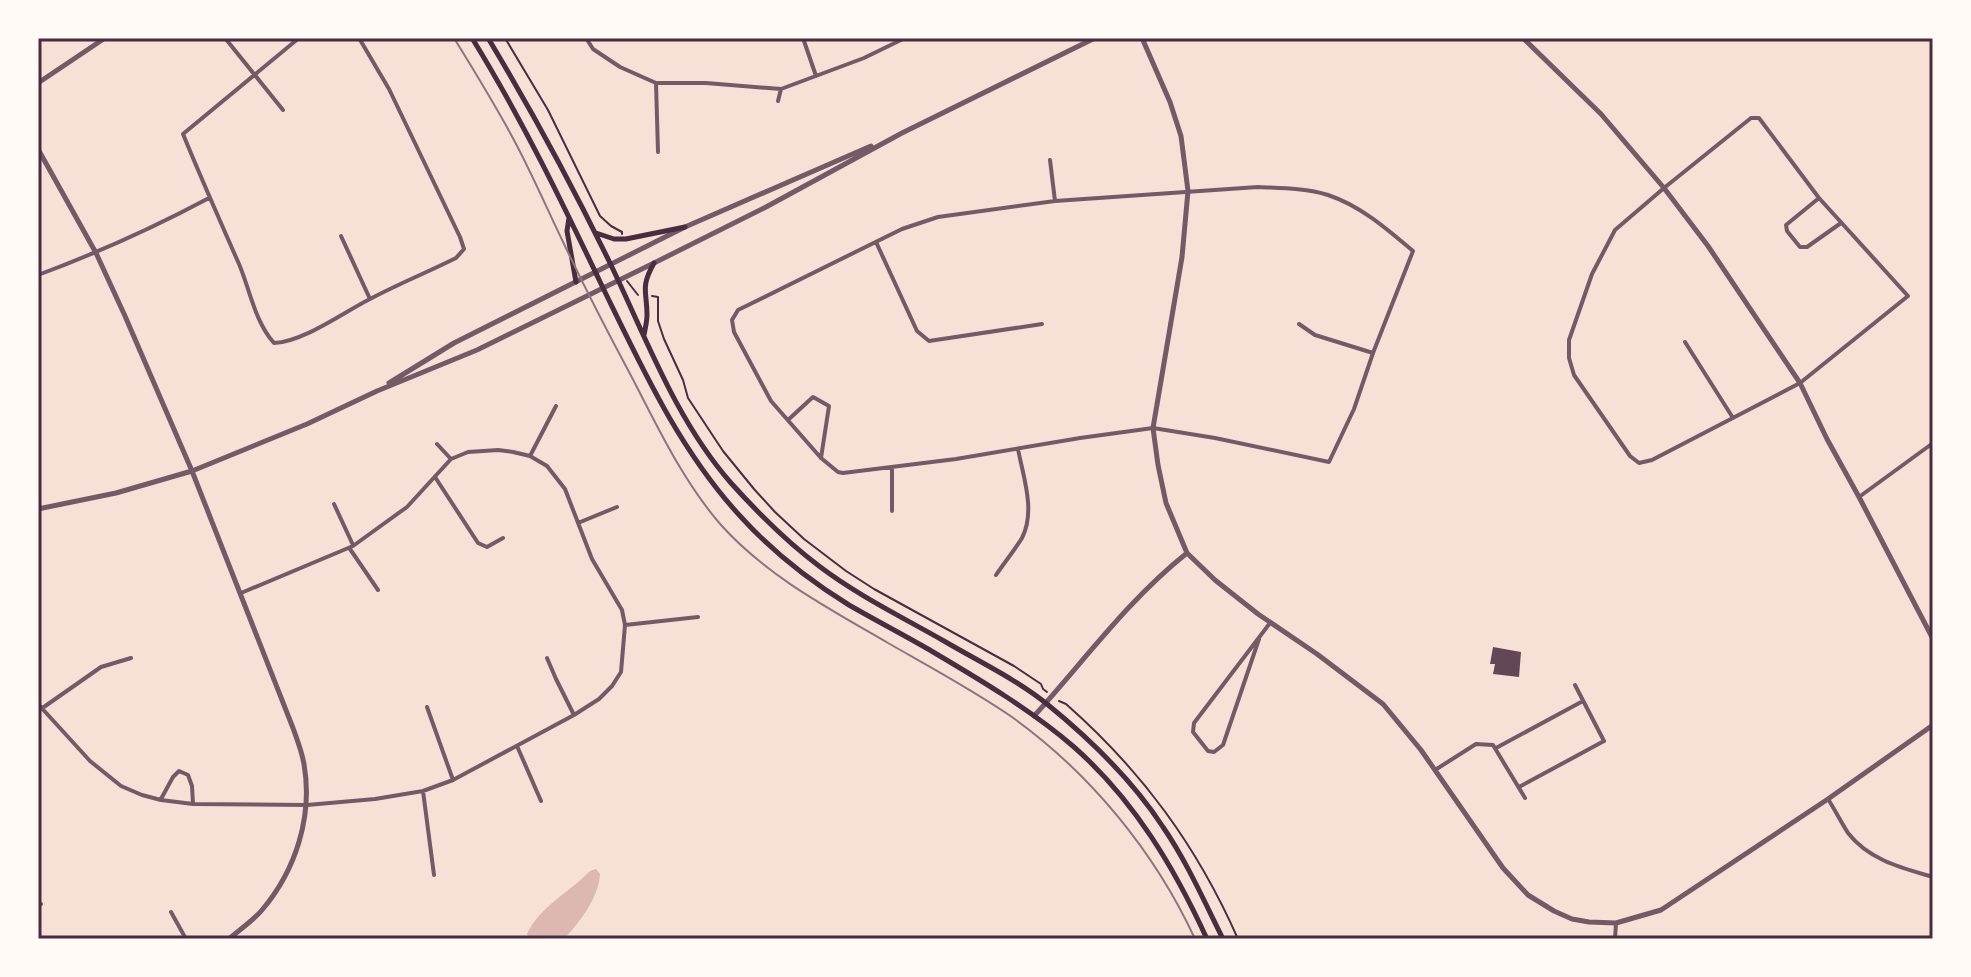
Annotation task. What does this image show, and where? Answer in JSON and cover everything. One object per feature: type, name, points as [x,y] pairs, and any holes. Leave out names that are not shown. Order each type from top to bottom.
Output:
[{"type":"main road","points":[[472,38],[554,184],[665,412],[696,460],[742,518],[809,578],[1034,716],[1073,746],[1102,774],[1159,846],[1182,885],[1207,939]]},
{"type":"main road","points":[[488,38],[595,232],[677,403],[711,458],[775,530],[821,568],[1046,703],[1103,756],[1140,795],[1180,855],[1223,939]]},
{"type":"main road","points":[[569,217],[567,231],[576,282]]},
{"type":"main road","points":[[595,232],[622,240],[685,227]]},
{"type":"main road","points":[[644,336],[647,315],[645,282],[654,263]]},
{"type":"street","points":[[38,83],[105,38]]},
{"type":"street","points":[[225,38],[283,110]]},
{"type":"street","points":[[299,38],[183,134],[240,266],[265,333],[274,343],[285,342],[329,322],[456,258],[464,249],[389,89],[359,38]]},
{"type":"street","points":[[586,38],[593,49],[620,67],[656,83],[781,89],[864,58],[905,38]]},
{"type":"street","points":[[803,38],[816,76]]},
{"type":"street","points":[[38,509],[116,493],[192,471],[477,350],[766,207],[902,133],[1095,38]]},
{"type":"street","points":[[1142,38],[1181,136],[1188,191],[1182,257],[1153,428],[1166,503],[1187,553],[1215,580],[1270,623],[1383,704],[1435,770],[1503,868],[1528,895],[1572,919],[1616,923],[1661,910],[1933,725]]},
{"type":"street","points":[[1523,38],[1601,114],[1708,246],[1800,383],[1933,639]]},
{"type":"street","points":[[656,83],[658,152]]},
{"type":"street","points":[[778,101],[781,89]]},
{"type":"street","points":[[1751,118],[1759,118],[1819,198],[1908,296],[1800,383],[1652,460],[1639,463],[1630,456],[1574,375],[1569,358],[1569,340],[1592,274],[1615,230],[1664,188],[1751,118]]},
{"type":"street","points":[[377,391],[454,343],[685,227],[902,133]]},
{"type":"street","points":[[38,149],[96,253],[192,471],[304,762],[307,805],[300,840],[288,872],[261,912],[229,939]]},
{"type":"street","points":[[1050,160],[1055,201]]},
{"type":"street","points":[[1258,187],[1328,195],[1370,216],[1413,251],[1354,409],[1329,462],[1153,428],[892,468],[838,472],[821,458],[771,401],[734,332],[732,320],[738,310],[902,229],[938,217],[1055,201],[1188,191],[1258,187]]},
{"type":"street","points":[[38,275],[156,226],[209,198]]},
{"type":"street","points":[[1819,198],[1787,223],[1785,228],[1800,247],[1807,247],[1841,223]]},
{"type":"street","points":[[341,236],[370,299]]},
{"type":"street","points":[[876,242],[917,331],[929,341],[1042,324]]},
{"type":"street","points":[[1299,324],[1315,335],[1373,353]]},
{"type":"street","points":[[1685,342],[1733,418]]},
{"type":"street","points":[[787,421],[813,397],[829,406],[821,458]]},
{"type":"street","points":[[530,456],[556,406]]},
{"type":"street","points":[[1859,497],[1933,443]]},
{"type":"street","points":[[437,444],[451,459]]},
{"type":"street","points":[[996,575],[1023,535],[1029,515],[1018,449]]},
{"type":"street","points":[[131,658],[101,667],[40,706],[90,761],[121,786],[161,800],[193,804],[307,805],[423,791],[453,780],[574,715],[599,699],[621,672],[625,625],[622,610],[592,559],[565,489],[547,466],[530,456],[498,450],[468,452],[451,459],[407,507],[352,547],[241,593]]},
{"type":"street","points":[[892,468],[892,511]]},
{"type":"street","points":[[435,477],[478,543],[487,547],[503,538]]},
{"type":"street","points":[[334,504],[352,547],[378,590]]},
{"type":"street","points":[[578,523],[617,507]]},
{"type":"street","points":[[1034,716],[1136,598],[1187,553]]},
{"type":"street","points":[[625,625],[698,617]]},
{"type":"street","points":[[1259,639],[1223,745],[1214,752],[1208,751],[1193,732],[1194,723],[1270,623]]},
{"type":"street","points":[[547,658],[574,715]]},
{"type":"street","points":[[1519,787],[1604,741],[1575,685]]},
{"type":"street","points":[[1496,748],[1583,701]]},
{"type":"street","points":[[427,707],[453,780]]},
{"type":"street","points":[[1435,770],[1476,744],[1493,745],[1525,798]]},
{"type":"street","points":[[517,746],[541,801]]},
{"type":"street","points":[[161,800],[179,771],[188,775],[193,804]]},
{"type":"street","points":[[423,791],[434,875]]},
{"type":"street","points":[[1828,799],[1850,834],[1869,853],[1895,867],[1933,877]]},
{"type":"street","points":[[171,912],[186,939]]},
{"type":"street","points":[[1615,939],[1616,923]]},
{"type":"path","points":[[505,38],[548,110],[600,216],[622,232],[622,236]]},
{"type":"path","points":[[628,284],[635,294],[641,295]]},
{"type":"path","points":[[648,296],[658,297],[657,314],[664,339],[690,401],[729,459],[775,512],[812,546],[853,576],[1014,666],[1041,684],[1043,689]]},
{"type":"shaded area","points":[[596,869],[600,874],[599,883],[592,900],[564,939],[529,939],[527,934],[547,907]]},
{"type":"building","points":[[1493,647],[1521,652],[1519,677],[1493,674],[1495,664],[1490,664]]},
{"type":"tram line","points":[[454,38],[515,142],[588,293],[670,450],[721,525],[779,576],[843,617],[982,697],[1041,739],[1118,816],[1160,875],[1195,939]]}]
